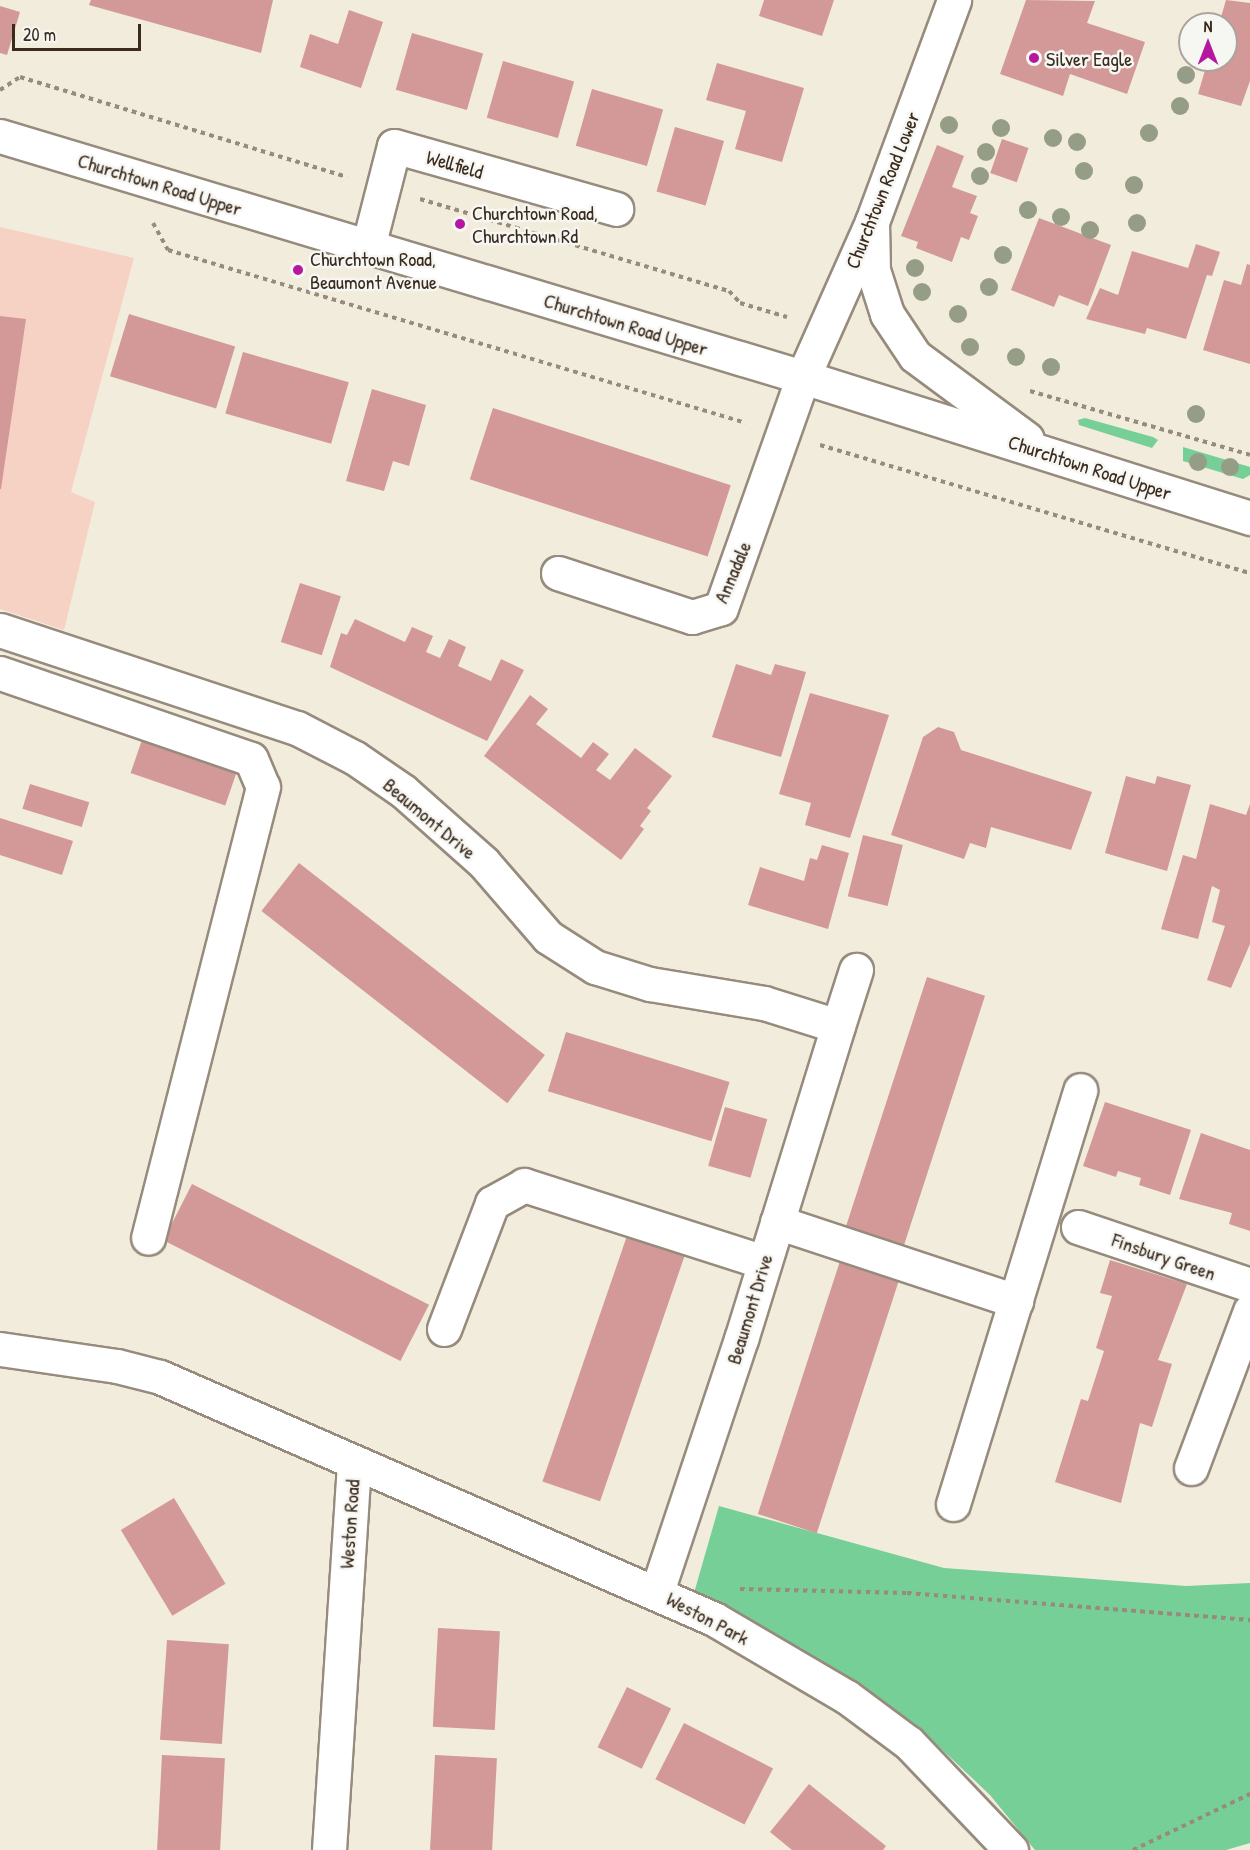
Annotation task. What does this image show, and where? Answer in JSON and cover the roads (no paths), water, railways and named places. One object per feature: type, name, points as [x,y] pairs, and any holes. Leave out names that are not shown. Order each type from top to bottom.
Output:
[{"type":"street","name":"Churchtown Road Lower","points":[[803,377],[872,222],[954,0]]},
{"type":"street","name":"Churchtown Road Upper","points":[[0,136],[803,377],[1250,518]]},
{"type":"street","name":"Wellfield","points":[[368,247],[394,146],[616,209]]},
{"type":"street","points":[[872,222],[873,270],[887,314],[915,356],[1045,453]]},
{"type":"street","name":"Annadale","points":[[558,573],[692,617],[721,609],[803,377]]},
{"type":"street","name":"Beaumont Drive","points":[[0,630],[297,728],[355,758],[403,791],[484,863],[548,937],[595,968],[650,984],[764,1003],[838,1026]]},
{"type":"street","points":[[0,674],[251,759],[263,787],[148,1238]]},
{"type":"street","name":"Beaumont Drive","points":[[657,1591],[764,1263],[856,970]]},
{"type":"street","points":[[953,1504],[1080,1090]]},
{"type":"street","points":[[444,1329],[492,1203],[524,1185],[764,1263]]},
{"type":"street","points":[[777,1222],[1016,1301]]},
{"type":"street","name":"Finsbury Green","points":[[1078,1227],[1250,1285]]},
{"type":"street","points":[[1191,1468],[1250,1311]]},
{"type":"street","name":"Weston Road","points":[[0,1349],[117,1366],[160,1377],[354,1464],[328,1850]]},
{"type":"street","name":"Weston Park","points":[[354,1464],[657,1591],[714,1618],[847,1697],[909,1743],[1011,1850]]},
{"type":"place","name":"Silver Eagle","points":[[1034,58]]},
{"type":"place","name":"Churchtown Road, Churchtown Rd","points":[[460,224]]},
{"type":"place","name":"Churchtown Road, Beaumont Avenue","points":[[298,270]]}]
